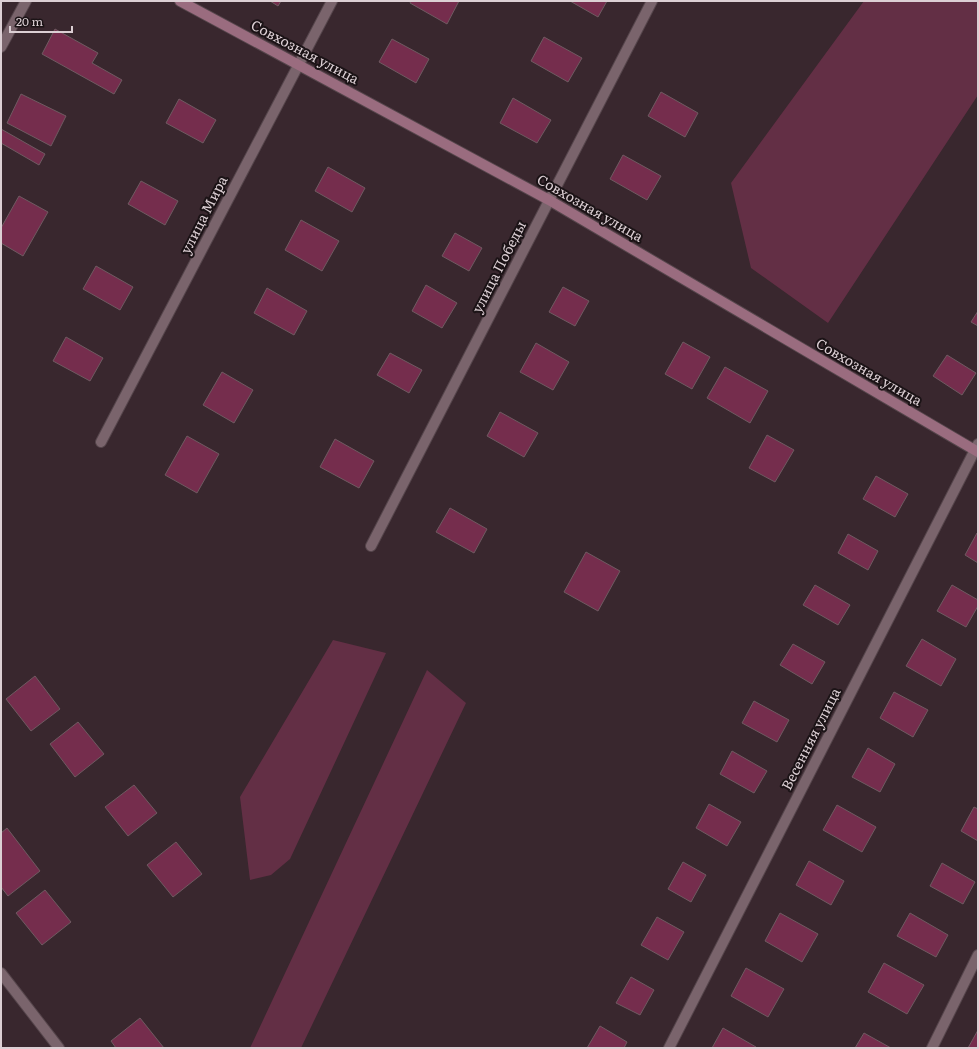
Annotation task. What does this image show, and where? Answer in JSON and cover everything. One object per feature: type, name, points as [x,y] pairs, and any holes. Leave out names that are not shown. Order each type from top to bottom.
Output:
[{"type":"street","points":[[1,47],[26,1]]},
{"type":"street","name":"Совхозная улица","points":[[180,1],[549,200],[977,448]]},
{"type":"street","name":"улица Мира","points":[[101,442],[332,1]]},
{"type":"street","name":"улица Победы","points":[[371,546],[652,1]]},
{"type":"street","name":"Весенняя улица","points":[[669,1048],[977,448]]},
{"type":"street","points":[[932,1048],[978,955]]},
{"type":"street","points":[[1,972],[59,1048]]},
{"type":"shaded area","points":[[864,1],[978,1],[978,95],[828,323],[751,268],[731,183]]},
{"type":"shaded area","points":[[333,640],[386,653],[290,859],[271,875],[250,880],[240,797]]},
{"type":"shaded area","points":[[427,670],[466,703],[301,1048],[250,1048]]},
{"type":"building","points":[[270,1],[281,1],[278,6]]},
{"type":"building","points":[[411,1],[459,1],[447,24],[410,3]]},
{"type":"building","points":[[570,1],[607,1],[598,17]]},
{"type":"building","points":[[55,29],[98,53],[92,63],[122,80],[114,94],[42,54]]},
{"type":"building","points":[[544,37],[582,58],[568,82],[531,61]]},
{"type":"building","points":[[392,39],[429,59],[416,83],[379,62]]},
{"type":"building","points":[[661,92],[698,113],[685,137],[648,116]]},
{"type":"building","points":[[21,94],[66,116],[51,146],[7,123]]},
{"type":"building","points":[[513,98],[551,120],[537,143],[500,123]]},
{"type":"building","points":[[179,99],[216,120],[203,143],[166,123]]},
{"type":"building","points":[[1,129],[45,154],[39,165],[1,143]]},
{"type":"building","points":[[623,155],[661,176],[647,200],[610,179]]},
{"type":"building","points":[[328,167],[365,188],[352,212],[315,191]]},
{"type":"building","points":[[141,181],[178,201],[165,225],[128,204]]},
{"type":"building","points":[[19,196],[48,212],[23,256],[1,243],[1,228]]},
{"type":"building","points":[[301,220],[339,241],[322,271],[285,250]]},
{"type":"building","points":[[455,233],[482,248],[469,271],[442,256]]},
{"type":"building","points":[[96,266],[133,287],[120,310],[83,289]]},
{"type":"building","points":[[426,285],[457,303],[442,328],[412,311]]},
{"type":"building","points":[[563,287],[589,301],[575,326],[549,312]]},
{"type":"building","points":[[267,288],[307,311],[294,335],[254,313]]},
{"type":"building","points":[[978,311],[978,326],[971,322]]},
{"type":"building","points":[[66,337],[103,358],[90,381],[53,361]]},
{"type":"building","points":[[683,342],[710,357],[692,389],[665,374]]},
{"type":"building","points":[[536,343],[569,362],[553,390],[520,372]]},
{"type":"building","points":[[390,353],[422,370],[409,393],[377,375]]},
{"type":"building","points":[[947,355],[976,373],[962,395],[933,376]]},
{"type":"building","points":[[725,367],[768,391],[750,423],[707,398]]},
{"type":"building","points":[[222,372],[253,390],[234,423],[203,405]]},
{"type":"building","points":[[500,412],[538,433],[524,457],[487,436]]},
{"type":"building","points":[[767,435],[794,450],[775,482],[749,468]]},
{"type":"building","points":[[187,436],[219,454],[197,493],[165,475]]},
{"type":"building","points":[[335,439],[374,461],[359,488],[320,467]]},
{"type":"building","points":[[876,476],[908,494],[895,517],[863,499]]},
{"type":"building","points":[[450,508],[487,529],[474,553],[436,532]]},
{"type":"building","points":[[977,533],[978,534],[978,563],[965,555]]},
{"type":"building","points":[[848,534],[878,551],[868,570],[838,553]]},
{"type":"building","points":[[586,552],[620,571],[598,611],[564,592]]},
{"type":"building","points":[[815,585],[850,605],[838,625],[803,605]]},
{"type":"building","points":[[952,585],[978,600],[978,606],[966,627],[937,611]]},
{"type":"building","points":[[922,639],[956,659],[941,686],[906,666]]},
{"type":"building","points":[[793,644],[825,662],[812,684],[780,665]]},
{"type":"building","points":[[35,676],[60,709],[31,731],[6,699]]},
{"type":"building","points":[[894,692],[928,710],[913,737],[880,718]]},
{"type":"building","points":[[754,701],[789,720],[777,742],[742,723]]},
{"type":"building","points":[[78,722],[104,754],[75,777],[50,744]]},
{"type":"building","points":[[868,748],[895,764],[880,792],[852,777]]},
{"type":"building","points":[[732,751],[767,771],[754,793],[720,774]]},
{"type":"building","points":[[134,785],[157,813],[128,836],[105,807]]},
{"type":"building","points":[[709,804],[741,822],[727,846],[696,828]]},
{"type":"building","points":[[837,805],[876,827],[862,852],[823,830]]},
{"type":"building","points":[[974,807],[978,809],[978,841],[961,831]]},
{"type":"building","points":[[7,828],[40,871],[8,896],[1,887],[1,833]]},
{"type":"building","points":[[176,842],[202,874],[173,897],[147,865]]},
{"type":"building","points":[[809,861],[844,881],[831,905],[796,885]]},
{"type":"building","points":[[683,862],[706,875],[691,902],[668,889]]},
{"type":"building","points":[[942,863],[975,882],[963,904],[930,886]]},
{"type":"building","points":[[45,890],[71,922],[42,945],[16,913]]},
{"type":"building","points":[[780,913],[818,934],[802,962],[765,941]]},
{"type":"building","points":[[910,913],[948,935],[936,957],[897,936]]},
{"type":"building","points":[[657,917],[684,932],[668,960],[641,945]]},
{"type":"building","points":[[884,963],[924,985],[907,1014],[868,992]]},
{"type":"building","points":[[746,968],[784,989],[768,1017],[731,996]]},
{"type":"building","points":[[631,977],[654,990],[640,1015],[616,1003]]},
{"type":"building","points":[[140,1018],[164,1048],[116,1048],[111,1041]]},
{"type":"building","points":[[600,1026],[627,1042],[624,1048],[587,1048]]},
{"type":"building","points":[[723,1028],[756,1047],[712,1048]]},
{"type":"building","points":[[978,1030],[978,1048],[968,1048]]},
{"type":"building","points":[[864,1033],[891,1048],[855,1048]]}]
